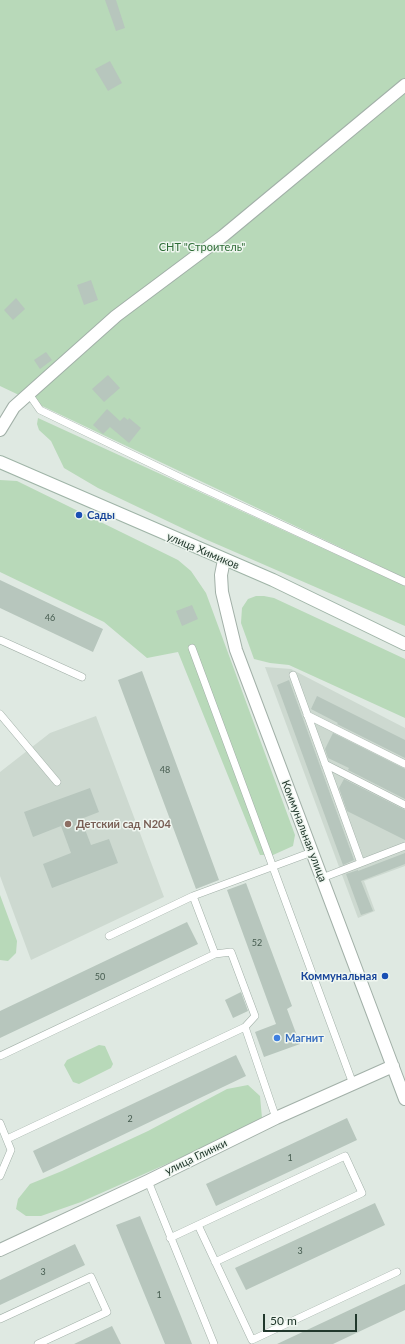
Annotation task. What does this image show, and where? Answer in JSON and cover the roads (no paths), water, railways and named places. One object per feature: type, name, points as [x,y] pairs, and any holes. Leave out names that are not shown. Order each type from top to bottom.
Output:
[{"type":"street","points":[[0,430],[14,407],[116,316],[223,236],[405,85]]},
{"type":"street","name":"улица Химиков","points":[[0,462],[272,580],[405,644]]},
{"type":"street","name":"Коммунальная улица","points":[[224,560],[221,575],[222,592],[236,650],[393,1066],[402,1084],[405,1099]]},
{"type":"street","name":"улица Глинки","points":[[0,1248],[148,1181],[276,1118],[393,1066]]},
{"type":"lane","points":[[29,394],[40,410],[185,480],[405,582]]},
{"type":"lane","points":[[0,640],[82,677]]},
{"type":"lane","points":[[192,648],[353,1084]]},
{"type":"lane","points":[[293,675],[361,863]]},
{"type":"lane","points":[[0,714],[57,782]]},
{"type":"lane","points":[[307,715],[405,764]]},
{"type":"lane","points":[[325,764],[405,805]]},
{"type":"lane","points":[[322,878],[405,846]]},
{"type":"lane","points":[[109,936],[193,896],[312,852]]},
{"type":"lane","points":[[193,896],[215,954]]},
{"type":"lane","points":[[0,1056],[215,954],[231,952],[256,1016],[245,1027],[7,1139]]},
{"type":"lane","points":[[245,1027],[276,1118]]},
{"type":"lane","points":[[0,1123],[11,1150],[0,1176]]},
{"type":"lane","points":[[170,1238],[345,1156],[362,1193],[215,1262]]},
{"type":"lane","points":[[148,1181],[214,1344]]},
{"type":"lane","points":[[198,1225],[252,1340],[397,1272]]},
{"type":"lane","points":[[0,1319],[91,1277],[107,1312],[38,1344]]},
{"type":"place","name":"Сады","points":[[79,515]]},
{"type":"place","name":"Детский сад N204","points":[[68,824]]},
{"type":"place","name":"Коммунальная","points":[[385,976]]},
{"type":"place","name":"Магнит","points":[[277,1038]]},
{"type":"park label","name":"СНТ \"Строитель\"","points":[[202,247]]}]
